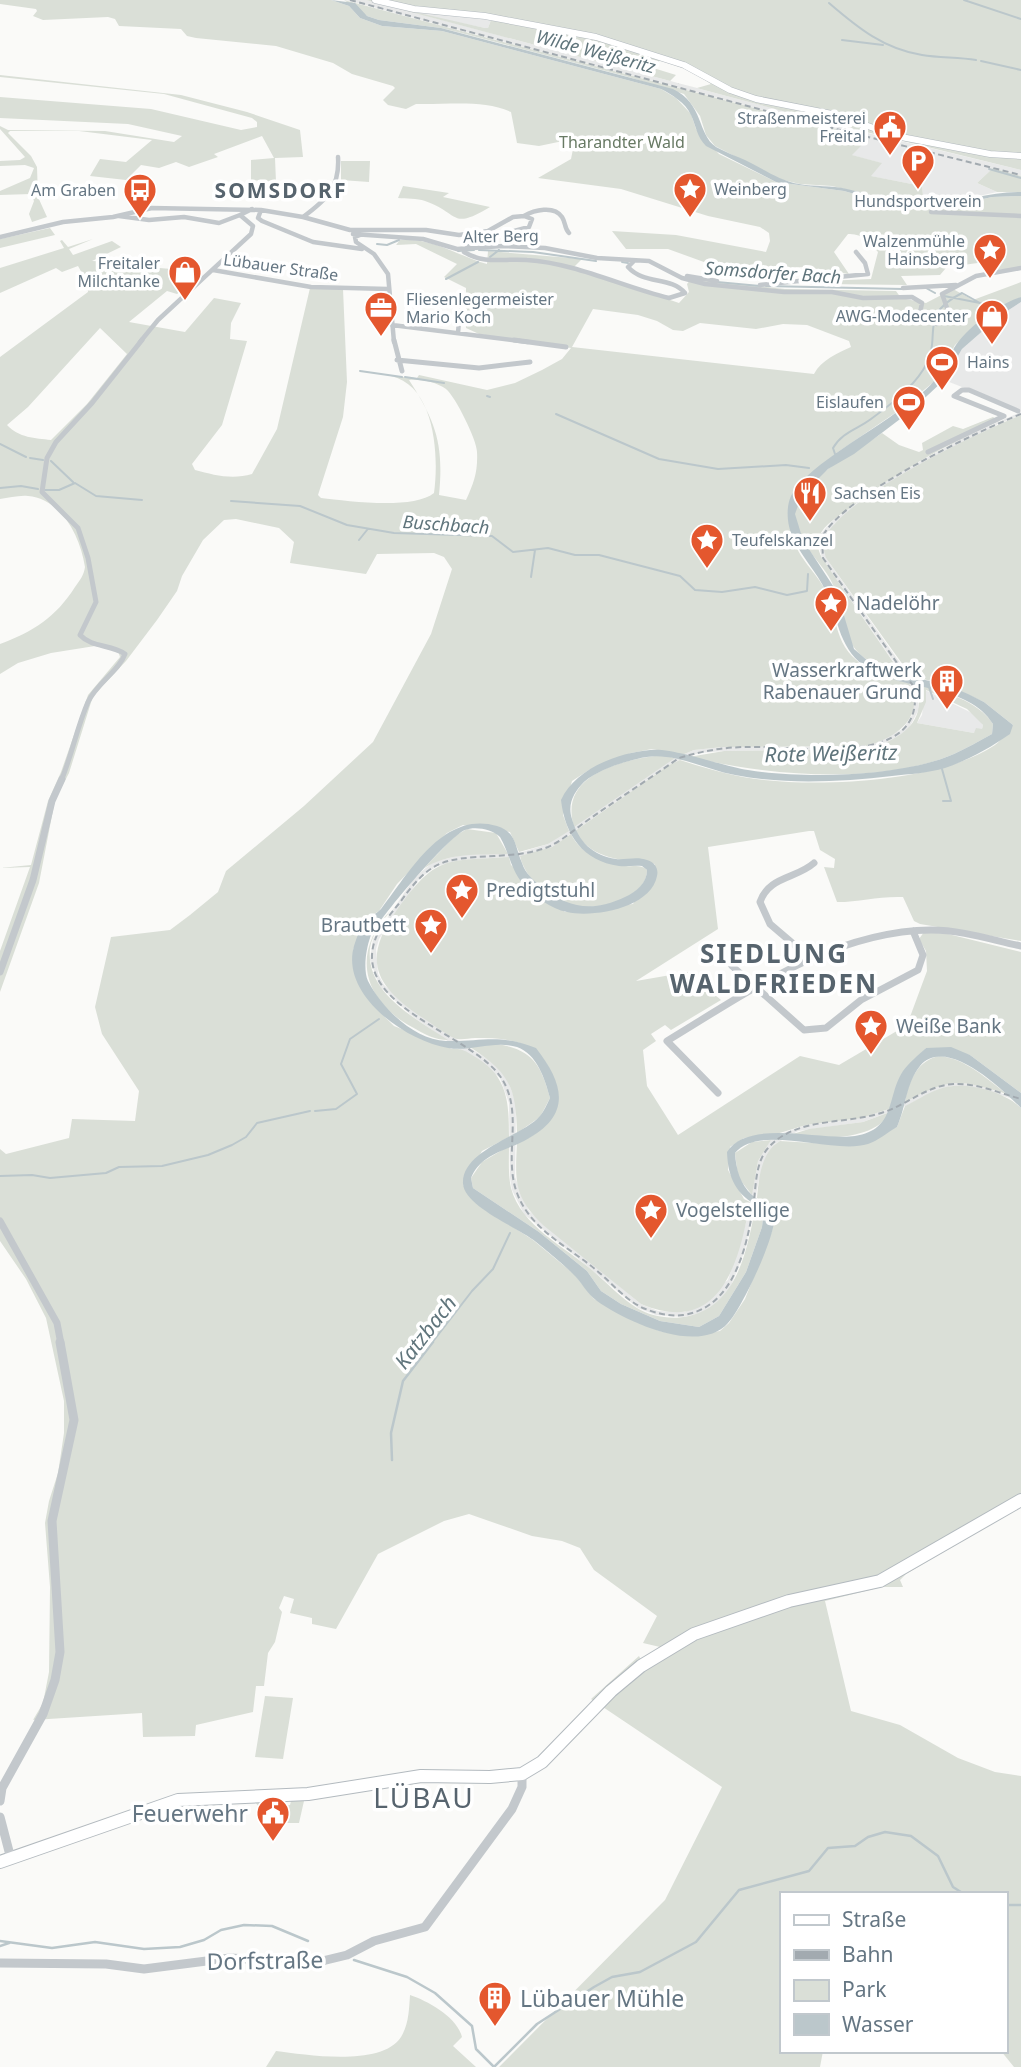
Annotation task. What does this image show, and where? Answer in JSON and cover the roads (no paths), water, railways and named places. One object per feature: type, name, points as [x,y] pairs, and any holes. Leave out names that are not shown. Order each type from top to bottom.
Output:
[{"type":"main road","points":[[375,0],[414,9],[482,16],[596,37],[679,62],[698,70],[730,90],[755,99],[837,115],[896,136],[990,154],[1021,156]]},
{"type":"main road","points":[[5,1860],[178,1800],[307,1794],[421,1776],[490,1777],[522,1773],[542,1762],[611,1691],[668,1648],[694,1634],[756,1611],[880,1581],[1021,1500]]},
{"type":"street","points":[[303,217],[331,197],[337,185],[338,157]]},
{"type":"street","points":[[0,237],[63,222],[119,216],[145,208],[196,207],[261,210],[303,217],[338,228],[377,232]]},
{"type":"street","points":[[184,217],[196,207]]},
{"type":"street","points":[[119,216],[149,220],[184,217],[219,223],[252,209]]},
{"type":"street","points":[[402,371],[397,360],[388,274],[370,250],[355,242],[356,236],[417,230],[464,235],[488,231],[513,217],[524,216],[538,209],[556,212],[562,217],[569,233]]},
{"type":"street","points":[[261,210],[258,218],[262,221],[310,241],[370,250]]},
{"type":"street","points":[[931,212],[1021,216]]},
{"type":"street","name":"Lübauer Straße","points":[[0,972],[36,871],[52,801],[65,772],[88,702],[94,689],[123,660],[125,654],[110,645],[86,642],[80,635],[95,606],[95,589],[78,528],[42,492],[47,458],[56,442],[170,309],[254,230],[240,215]]},
{"type":"street","points":[[524,216],[532,219],[529,227],[474,242],[464,250],[486,261],[542,262],[669,298],[685,293],[679,286],[657,282],[632,272],[628,267],[633,262]]},
{"type":"street","name":"Alter Berg","points":[[328,228],[356,236],[415,237],[464,250],[540,247],[581,256],[633,262],[649,261],[670,272]]},
{"type":"street","points":[[670,272],[716,281],[767,285],[868,274],[865,263],[856,252]]},
{"type":"street","points":[[670,272],[705,284],[784,292],[832,292],[863,298],[912,297],[921,300],[923,307],[919,318],[925,322],[943,324],[951,319],[942,294],[980,275],[1021,268]]},
{"type":"street","name":"Lübauer Straße","points":[[213,270],[311,287],[388,289]]},
{"type":"street","points":[[903,288],[956,285]]},
{"type":"street","points":[[458,333],[461,298]]},
{"type":"street","points":[[392,325],[566,348]]},
{"type":"street","points":[[397,360],[477,370],[530,362]]},
{"type":"street","points":[[1004,416],[954,396],[967,390],[1019,410]]},
{"type":"street","points":[[928,452],[1019,410]]},
{"type":"street","points":[[811,959],[767,923],[759,906],[766,889],[814,863]]},
{"type":"street","points":[[718,1093],[667,1041],[811,959],[846,944],[880,935],[914,931],[943,930],[1021,946]]},
{"type":"street","points":[[732,966],[804,1030],[826,1028],[861,1000],[918,970],[923,963],[923,955],[914,931]]},
{"type":"street","points":[[0,1221],[57,1323],[74,1420],[52,1521],[60,1652],[55,1681],[43,1714],[2,1788],[0,1801]]},
{"type":"street","name":"Dorfstraße","points":[[0,1963],[106,1964],[144,1969],[230,1958],[314,1962],[348,1955],[374,1941],[425,1927],[512,1809],[522,1787],[522,1773]]},
{"type":"street","points":[[0,1817],[5,1860]]},
{"type":"water","points":[[331,0],[355,3],[367,16],[379,20],[441,28],[673,89],[690,103],[706,135],[716,147],[791,182],[841,188],[899,202],[920,204],[1010,192],[1021,192],[1021,196],[992,197],[943,208],[890,204],[844,191],[776,182],[706,146],[686,107],[661,89],[442,31],[382,26],[360,18],[349,6]]},
{"type":"water","points":[[1021,297],[1021,302],[1001,315],[962,349],[944,380],[912,410],[854,454],[828,469],[800,500],[795,514],[803,540],[837,592],[854,649],[886,671],[947,685],[984,702],[1013,725],[1010,734],[979,753],[945,768],[853,780],[814,782],[755,778],[662,756],[624,763],[602,771],[584,782],[572,799],[570,808],[582,841],[600,855],[620,859],[639,858],[654,864],[657,876],[644,896],[633,903],[605,912],[578,913],[555,908],[523,884],[497,834],[478,828],[469,829],[457,836],[429,862],[385,915],[370,938],[366,960],[368,981],[381,1001],[400,1020],[422,1035],[434,1039],[500,1039],[536,1048],[558,1087],[557,1110],[550,1121],[524,1141],[480,1164],[471,1178],[473,1188],[539,1232],[587,1271],[601,1291],[621,1304],[660,1321],[699,1327],[719,1316],[746,1272],[763,1218],[760,1207],[739,1191],[729,1170],[727,1152],[737,1142],[768,1133],[841,1137],[868,1132],[878,1127],[884,1119],[903,1071],[926,1048],[951,1047],[970,1055],[1021,1093],[1021,1108],[973,1068],[944,1057],[931,1058],[915,1073],[897,1127],[872,1143],[836,1146],[761,1140],[746,1144],[735,1153],[739,1176],[755,1198],[769,1206],[774,1217],[770,1239],[757,1272],[734,1315],[715,1332],[699,1336],[681,1336],[662,1332],[625,1318],[597,1301],[550,1253],[528,1236],[482,1209],[466,1193],[463,1184],[465,1172],[472,1162],[494,1145],[532,1123],[540,1116],[550,1098],[543,1075],[535,1061],[517,1047],[500,1045],[448,1048],[431,1044],[396,1026],[380,1013],[357,982],[352,964],[354,946],[361,927],[381,909],[429,848],[460,827],[478,823],[497,826],[508,832],[528,873],[539,885],[572,904],[602,905],[625,897],[640,887],[647,870],[642,866],[606,863],[586,852],[572,835],[563,813],[561,800],[567,789],[587,771],[611,759],[659,750],[771,773],[852,774],[881,772],[933,762],[992,734],[993,724],[982,711],[968,702],[883,676],[859,662],[841,635],[822,584],[794,541],[788,510],[791,496],[808,475],[919,395],[938,376],[959,340],[967,332],[994,310]]},
{"type":"waterway","points":[[964,0],[1021,19]]},
{"type":"waterway","points":[[829,3],[861,29],[896,48],[922,55],[976,60]]},
{"type":"waterway","points":[[842,40],[883,45]]},
{"type":"waterway","points":[[981,61],[1021,70]]},
{"type":"waterway","points":[[989,169],[1021,178]]},
{"type":"waterway","name":"Somsdorfer Bach","points":[[377,244],[387,245],[399,240]]},
{"type":"waterway","name":"Somsdorfer Bach","points":[[458,251],[474,250]]},
{"type":"waterway","name":"Somsdorfer Bach","points":[[479,250],[498,251]]},
{"type":"waterway","name":"Somsdorfer Bach","points":[[490,257],[498,251]]},
{"type":"waterway","name":"Somsdorfer Bach","points":[[498,251],[533,252],[596,261]]},
{"type":"waterway","points":[[446,279],[478,262]]},
{"type":"waterway","name":"Somsdorfer Bach","points":[[622,262],[628,263]]},
{"type":"waterway","name":"Somsdorfer Bach","points":[[717,282],[760,286]]},
{"type":"waterway","name":"Somsdorfer Bach","points":[[766,286],[903,289]]},
{"type":"waterway","name":"Somsdorfer Bach","points":[[926,288],[935,293]]},
{"type":"waterway","points":[[954,298],[962,293],[980,303]]},
{"type":"waterway","name":"Somsdorfer Bach","points":[[944,296],[954,298]]},
{"type":"waterway","points":[[835,454],[833,448],[841,438],[885,408],[918,377],[929,358],[933,328],[939,310],[954,298]]},
{"type":"waterway","name":"Somsdorfer Bach","points":[[954,298],[980,303]]},
{"type":"waterway","name":"Somsdorfer Bach","points":[[980,303],[995,310]]},
{"type":"waterway","points":[[360,371],[402,377]]},
{"type":"waterway","points":[[405,377],[444,383]]},
{"type":"waterway","points":[[556,414],[659,459],[718,469],[786,465],[809,468]]},
{"type":"waterway","points":[[0,444],[26,457]]},
{"type":"waterway","points":[[30,458],[43,460]]},
{"type":"waterway","points":[[51,461],[73,482]]},
{"type":"waterway","points":[[45,490],[59,490],[75,483],[96,496],[142,500]]},
{"type":"waterway","points":[[0,488],[21,486],[38,489]]},
{"type":"waterway","name":"Buschbach","points":[[231,501],[300,506],[347,525],[394,533],[492,536],[513,552],[548,548],[575,555],[599,555],[680,576],[695,590],[722,592],[755,587],[787,595],[807,591],[808,574]]},
{"type":"waterway","points":[[359,540],[367,530]]},
{"type":"waterway","points":[[531,577],[535,550]]},
{"type":"waterway","points":[[929,687],[933,699]]},
{"type":"waterway","points":[[942,769],[951,801],[943,801]]},
{"type":"waterway","points":[[315,1111],[336,1109],[357,1094],[341,1064],[350,1039],[379,1019]]},
{"type":"waterway","points":[[0,1176],[32,1175],[50,1178],[106,1173],[119,1167],[162,1166],[208,1155],[232,1145],[246,1137],[257,1123],[310,1111]]},
{"type":"waterway","name":"Katzbach","points":[[431,1344],[472,1291],[493,1269],[510,1233]]},
{"type":"waterway","name":"Katzbach","points":[[392,1460],[391,1433],[403,1381],[433,1342]]},
{"type":"waterway","points":[[354,1960],[407,1977],[435,1993],[472,2026],[476,2049],[494,2067],[537,2024],[594,1987],[612,1977],[640,1972],[696,1942],[739,1890],[809,1871],[828,1848],[855,1846],[868,1837],[885,1832],[911,1836],[938,1856],[953,1887],[961,1892]]},
{"type":"waterway","points":[[1007,1905],[1021,1905]]},
{"type":"waterway","points":[[0,1941],[52,1948],[95,1942],[144,1949],[180,1947],[204,1940],[221,1930],[244,1925],[272,1926],[308,1941]]},
{"type":"waterway","points":[[0,1946],[9,1943]]},
{"type":"railway","points":[[350,0],[804,121],[1021,175]]},
{"type":"railway","points":[[1021,414],[912,466],[856,502],[835,520],[822,537],[823,558],[914,687],[913,714],[901,732],[881,742],[855,748],[739,747],[679,758],[548,847],[521,854],[451,860],[430,869],[382,925],[372,955],[377,978],[392,997],[414,1015],[487,1062],[502,1079],[512,1106],[513,1179],[523,1206],[531,1217],[550,1236],[595,1269],[630,1300],[643,1308],[663,1314],[683,1315],[701,1310],[727,1287],[736,1271],[748,1236],[761,1160],[768,1148],[780,1138],[808,1126],[884,1112],[945,1085],[971,1085],[1021,1099]]},
{"type":"place","name":"Straßenmeisterei Freital","points":[[890,157]]},
{"type":"place","name":"Hundsportverein","points":[[918,191]]},
{"type":"place","name":"Weinberg","points":[[690,219]]},
{"type":"place","name":"Am Graben","points":[[140,220]]},
{"type":"place","name":"Walzenmühle Hainsberg","points":[[990,280]]},
{"type":"place","name":"Freitaler Milchtanke","points":[[185,302]]},
{"type":"place","name":"Fliesenlegermeister Mario Koch","points":[[381,338]]},
{"type":"place","name":"AWG-Modecenter","points":[[992,346]]},
{"type":"place","name":"Hains","points":[[942,392]]},
{"type":"place","name":"Eislaufen","points":[[909,432]]},
{"type":"place","name":"Sachsen Eis","points":[[810,523]]},
{"type":"place","name":"Teufelskanzel","points":[[707,570]]},
{"type":"place","name":"Nadelöhr","points":[[831,633]]},
{"type":"place","name":"Wasserkraftwerk Rabenauer Grund","points":[[947,711]]},
{"type":"place","name":"Predigtstuhl","points":[[462,920]]},
{"type":"place","name":"Brautbett","points":[[431,955]]},
{"type":"place","name":"Weiße Bank","points":[[871,1056]]},
{"type":"place","name":"Vogelstellige","points":[[651,1240]]},
{"type":"place","name":"Feuerwehr","points":[[273,1843]]},
{"type":"place","name":"Lübauer Mühle","points":[[495,2028]]},
{"type":"district","name":"SOMSDORF","points":[[281,190]]},
{"type":"district","name":"SIEDLUNG WALDFRIEDEN","points":[[774,968]]},
{"type":"district","name":"LÜBAU","points":[[424,1797]]},
{"type":"water label","name":"Wilde Weißeritz","points":[[596,51]]},
{"type":"water label","name":"Rote Weißeritz","points":[[831,753]]},
{"type":"park label","name":"Tharandter Wald","points":[[622,142]]}]
